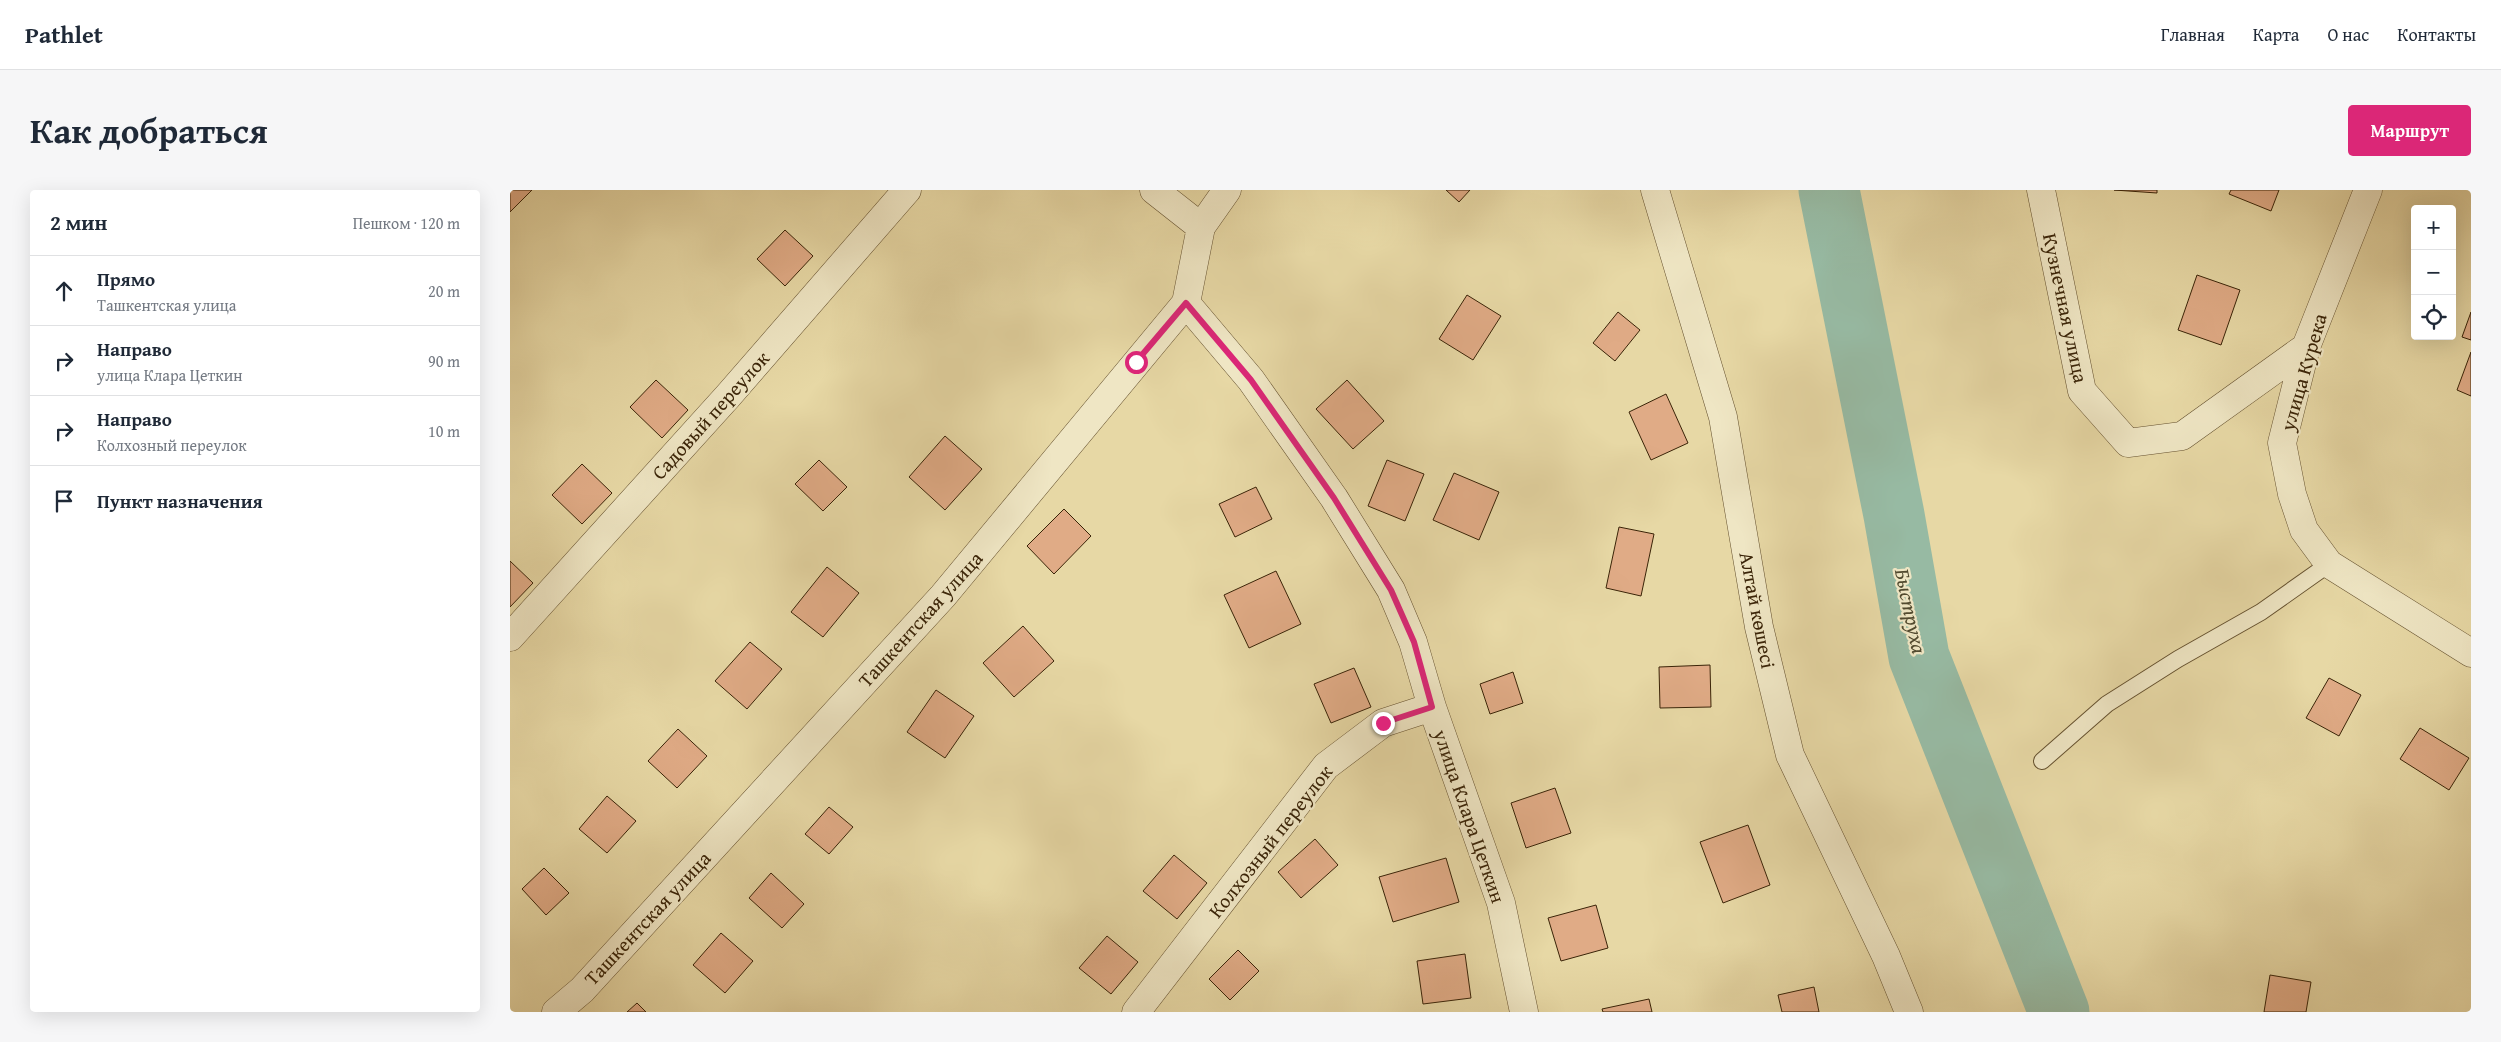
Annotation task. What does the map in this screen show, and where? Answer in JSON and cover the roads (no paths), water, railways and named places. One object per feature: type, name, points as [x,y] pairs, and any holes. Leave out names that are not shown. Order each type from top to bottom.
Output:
[{"type":"street","name":"Садовый переулок","points":[[510,637],[728,396],[907,190]]},
{"type":"street","points":[[1154,190],[1201,227]]},
{"type":"street","name":"Ташкентская улица","points":[[556,1012],[582,990],[943,596],[1186,303],[1201,227],[1227,190]]},
{"type":"street","name":"Алтай көшесі","points":[[1655,190],[1723,417],[1759,627],[1790,755],[1886,956],[1909,1012]]},
{"type":"street","name":"Кузнечная улица","points":[[2041,190],[2082,391],[2128,443],[2182,436],[2306,347]]},
{"type":"street","name":"улица Курека","points":[[2368,190],[2306,347],[2282,443],[2292,494],[2304,530],[2329,564],[2471,653]]},
{"type":"street","name":"улица Клара Цеткин","points":[[1186,303],[1251,380],[1334,498],[1391,590],[1414,642],[1432,707],[1471,823],[1501,903],[1524,1012]]},
{"type":"street","name":"Колхозный переулок","points":[[1136,1012],[1326,766],[1383,723],[1432,707]]},
{"type":"lane","points":[[2042,761],[2107,704],[2178,659],[2262,612],[2329,564]]},
{"type":"waterway","name":"Быструха","points":[[1829,190],[1894,515],[1919,657],[2059,1012]]}]
